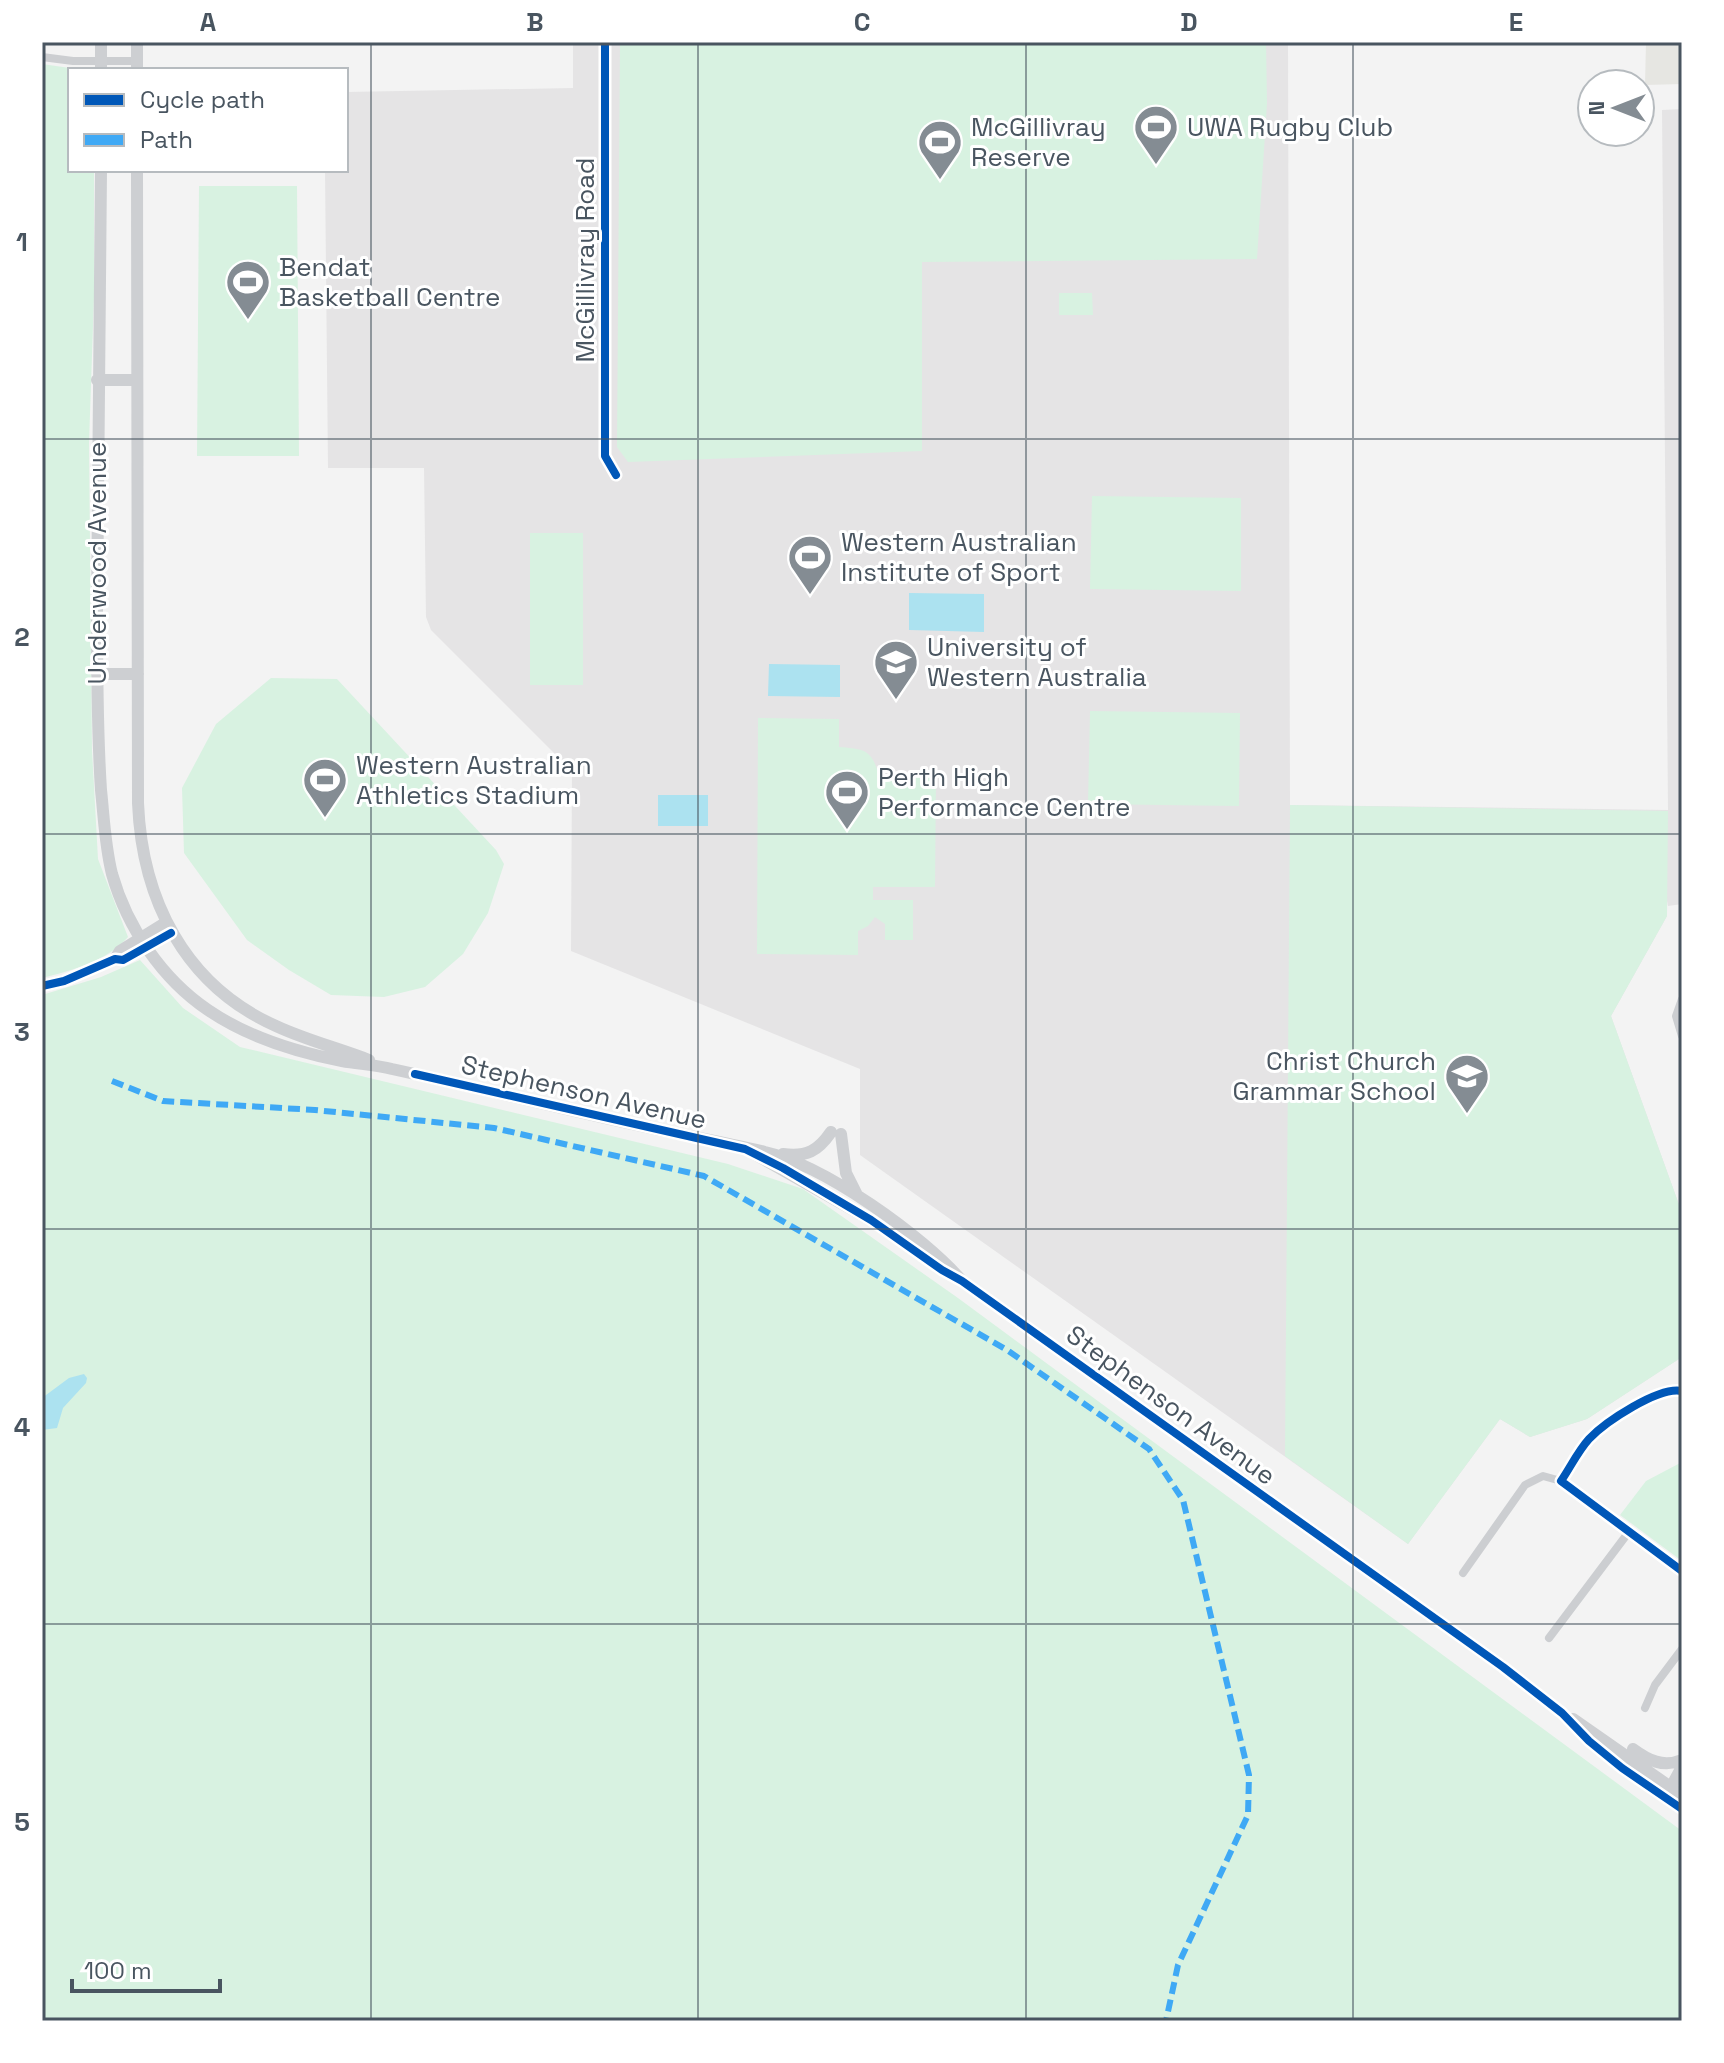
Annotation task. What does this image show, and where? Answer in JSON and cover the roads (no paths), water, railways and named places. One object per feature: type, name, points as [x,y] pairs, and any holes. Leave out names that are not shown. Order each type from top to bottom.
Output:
[{"type":"main road","points":[[101,42],[101,66]]},
{"type":"main road","points":[[137,42],[137,66]]},
{"type":"main road","name":"Underwood Avenue","points":[[101,172],[101,327],[97,380],[100,769],[107,847],[118,892],[143,943]]},
{"type":"main road","name":"Underwood Avenue","points":[[137,172],[140,840],[153,893],[168,928]]},
{"type":"main road","points":[[97,380],[137,380]]},
{"type":"main road","points":[[97,674],[138,674]]},
{"type":"main road","points":[[42,986],[64,981],[115,959],[123,960],[168,928]]},
{"type":"main road","name":"Stephenson Avenue","points":[[168,928],[201,971],[224,994],[250,1013],[286,1030],[387,1067]]},
{"type":"main road","name":"Stephenson Avenue","points":[[143,943],[185,992],[237,1027],[259,1037],[340,1061],[387,1067],[768,1152],[817,1173],[859,1197],[899,1224],[946,1263],[962,1281]]},
{"type":"main road","points":[[768,1152],[807,1154],[836,1133],[846,1175],[859,1197]]},
{"type":"main road","name":"Stephenson Avenue","points":[[745,1149],[871,1220],[962,1281],[1503,1667],[1562,1713],[1589,1741],[1682,1807]]},
{"type":"main road","name":"Stephenson Avenue","points":[[1562,1713],[1678,1789]]},
{"type":"main road","points":[[1587,1727],[1607,1731],[1647,1759],[1667,1764],[1682,1760]]},
{"type":"main road","points":[[1682,1767],[1678,1789],[1682,1807]]},
{"type":"main road","points":[[1649,1786],[1678,1789]]},
{"type":"street","name":"McGillivray Road","points":[[605,42],[605,456],[616,475]]},
{"type":"street","points":[[42,57],[101,66],[137,66]]},
{"type":"street","points":[[1682,999],[1676,1016],[1682,1036]]},
{"type":"street","points":[[1561,1481],[1587,1442],[1602,1426],[1663,1391],[1682,1391]]},
{"type":"street","points":[[1463,1573],[1525,1485],[1543,1476],[1561,1481],[1682,1571]]},
{"type":"street","points":[[1549,1638],[1628,1533]]},
{"type":"street","points":[[1645,1708],[1655,1685],[1682,1649]]},
{"type":"water","points":[[909,593],[984,594],[984,632],[909,630]]},
{"type":"water","points":[[769,664],[840,665],[840,697],[768,696]]},
{"type":"water","points":[[658,795],[708,795],[708,826],[658,826]]},
{"type":"water","points":[[84,1374],[86,1383],[63,1408],[57,1428],[42,1430],[42,1398],[69,1378]]},
{"type":"place","name":"UWA Rugby Club","points":[[1156,166]]},
{"type":"place","name":"McGillivray Reserve","points":[[940,181]]},
{"type":"place","name":"Bendat Basketball Centre","points":[[248,321]]},
{"type":"place","name":"Western Australian Institute of Sport","points":[[810,596]]},
{"type":"place","name":"University of Western Australia","points":[[896,701]]},
{"type":"place","name":"Western Australian Athletics Stadium","points":[[325,819]]},
{"type":"place","name":"Perth High Performance Centre","points":[[847,831]]},
{"type":"place","name":"Christ Church Grammar School","points":[[1467,1115]]}]
